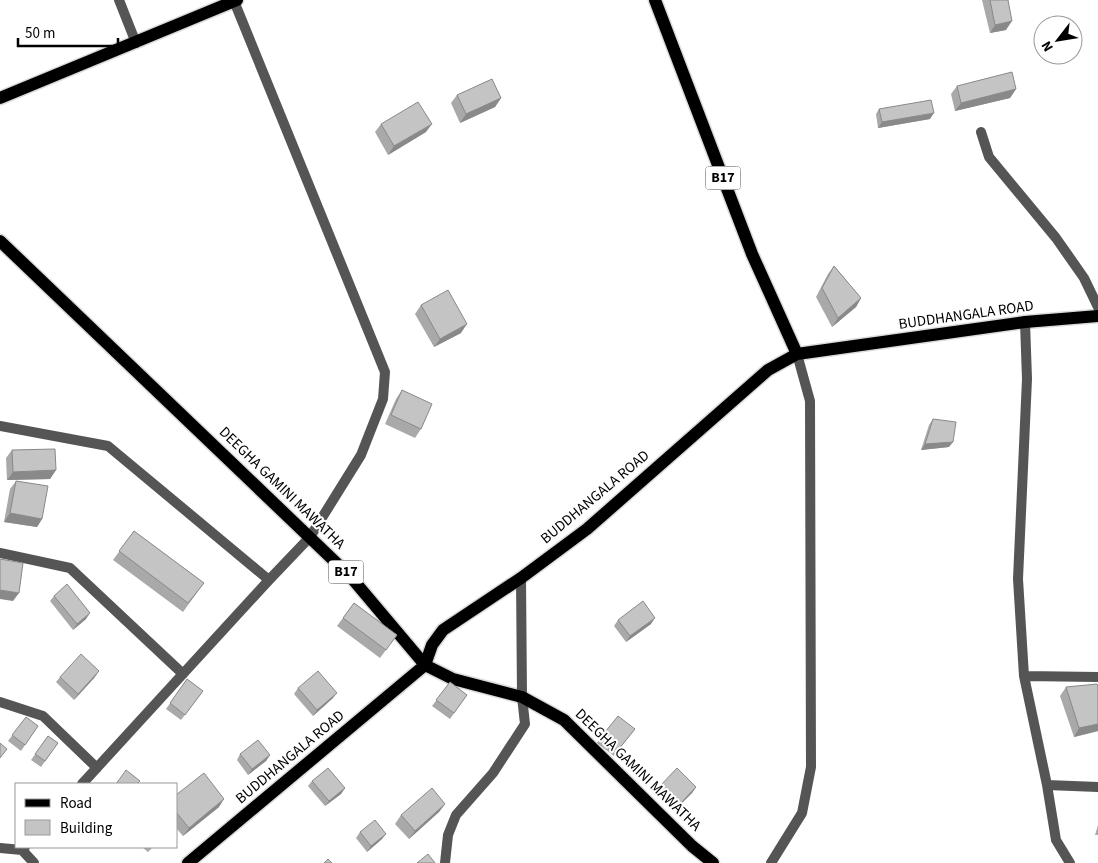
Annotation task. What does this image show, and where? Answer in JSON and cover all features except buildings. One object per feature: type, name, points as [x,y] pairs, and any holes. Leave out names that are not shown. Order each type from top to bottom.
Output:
[{"type":"main road","points":[[0,98],[235,0]]},
{"type":"main road","name":"B17","points":[[655,0],[752,254],[797,354]]},
{"type":"main road","name":"DEEGHA GAMINI MAWATHA","points":[[0,241],[350,576],[425,665],[452,679],[522,698],[564,720],[692,846],[713,863]]},
{"type":"main road","name":"BUDDHANGALA ROAD","points":[[188,863],[425,665],[432,645],[443,630],[521,578],[587,529],[768,370],[797,354],[1025,322],[1098,316]]},
{"type":"street","points":[[119,0],[136,42]]},
{"type":"street","points":[[83,783],[310,537],[361,454],[383,398],[385,372],[235,0]]},
{"type":"street","points":[[981,132],[989,157],[1056,238],[1084,278],[1098,306]]},
{"type":"street","points":[[1025,322],[1028,379],[1018,579],[1024,676],[1047,785],[1056,840],[1070,863]]},
{"type":"street","points":[[772,863],[802,813],[811,767],[810,401],[797,354]]},
{"type":"street","points":[[0,426],[108,446],[269,580]]},
{"type":"street","points":[[0,553],[70,568],[183,674]]},
{"type":"street","points":[[445,863],[448,835],[456,815],[493,773],[525,724],[522,698],[521,578]]},
{"type":"street","points":[[1024,676],[1098,677]]},
{"type":"street","points":[[0,702],[43,716],[97,768]]},
{"type":"street","points":[[1047,785],[1098,787]]},
{"type":"street","points":[[0,848],[24,848],[34,863]]}]
